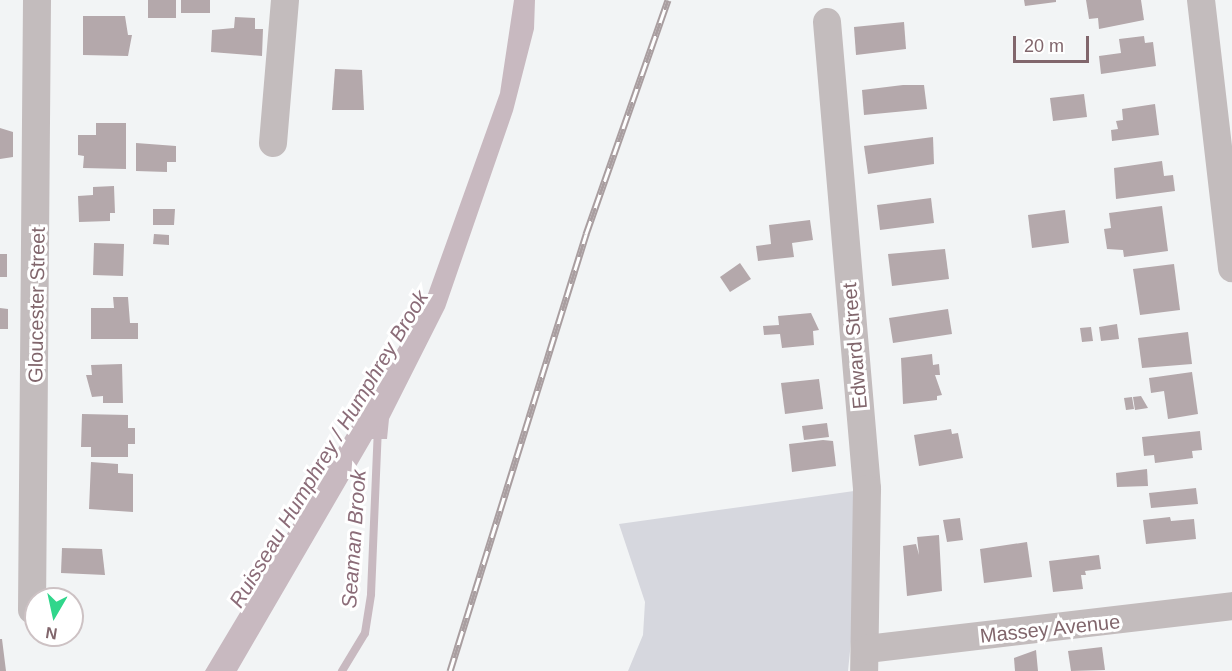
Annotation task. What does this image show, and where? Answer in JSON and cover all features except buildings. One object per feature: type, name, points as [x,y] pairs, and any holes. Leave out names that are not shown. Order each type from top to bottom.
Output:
[{"type":"street","name":"Gloucester Street","points":[[32,587],[37,0]]},
{"type":"street","points":[[273,143],[285,0]]},
{"type":"street","points":[[1202,0],[1232,268]]},
{"type":"street","name":"Edward Street","points":[[827,22],[867,489],[865,660]]},
{"type":"street","name":"Massey Avenue","points":[[865,660],[1232,606]]},
{"type":"shaded area","points":[[514,0],[535,0],[534,29],[513,111],[445,308],[389,419],[387,439],[372,439],[237,671],[205,671],[424,305],[500,93]]},
{"type":"shaded area","points":[[854,491],[854,612],[848,671],[628,671],[643,635],[645,602],[619,524]]},
{"type":"waterway","name":"Seaman Brook","points":[[342,671],[365,633],[371,594],[378,430]]},
{"type":"railway","points":[[450,671],[586,234],[668,0]]},
{"type":"water label","name":"Ruisseau Humphrey / Humphrey Brook","points":[[329,449]]}]
